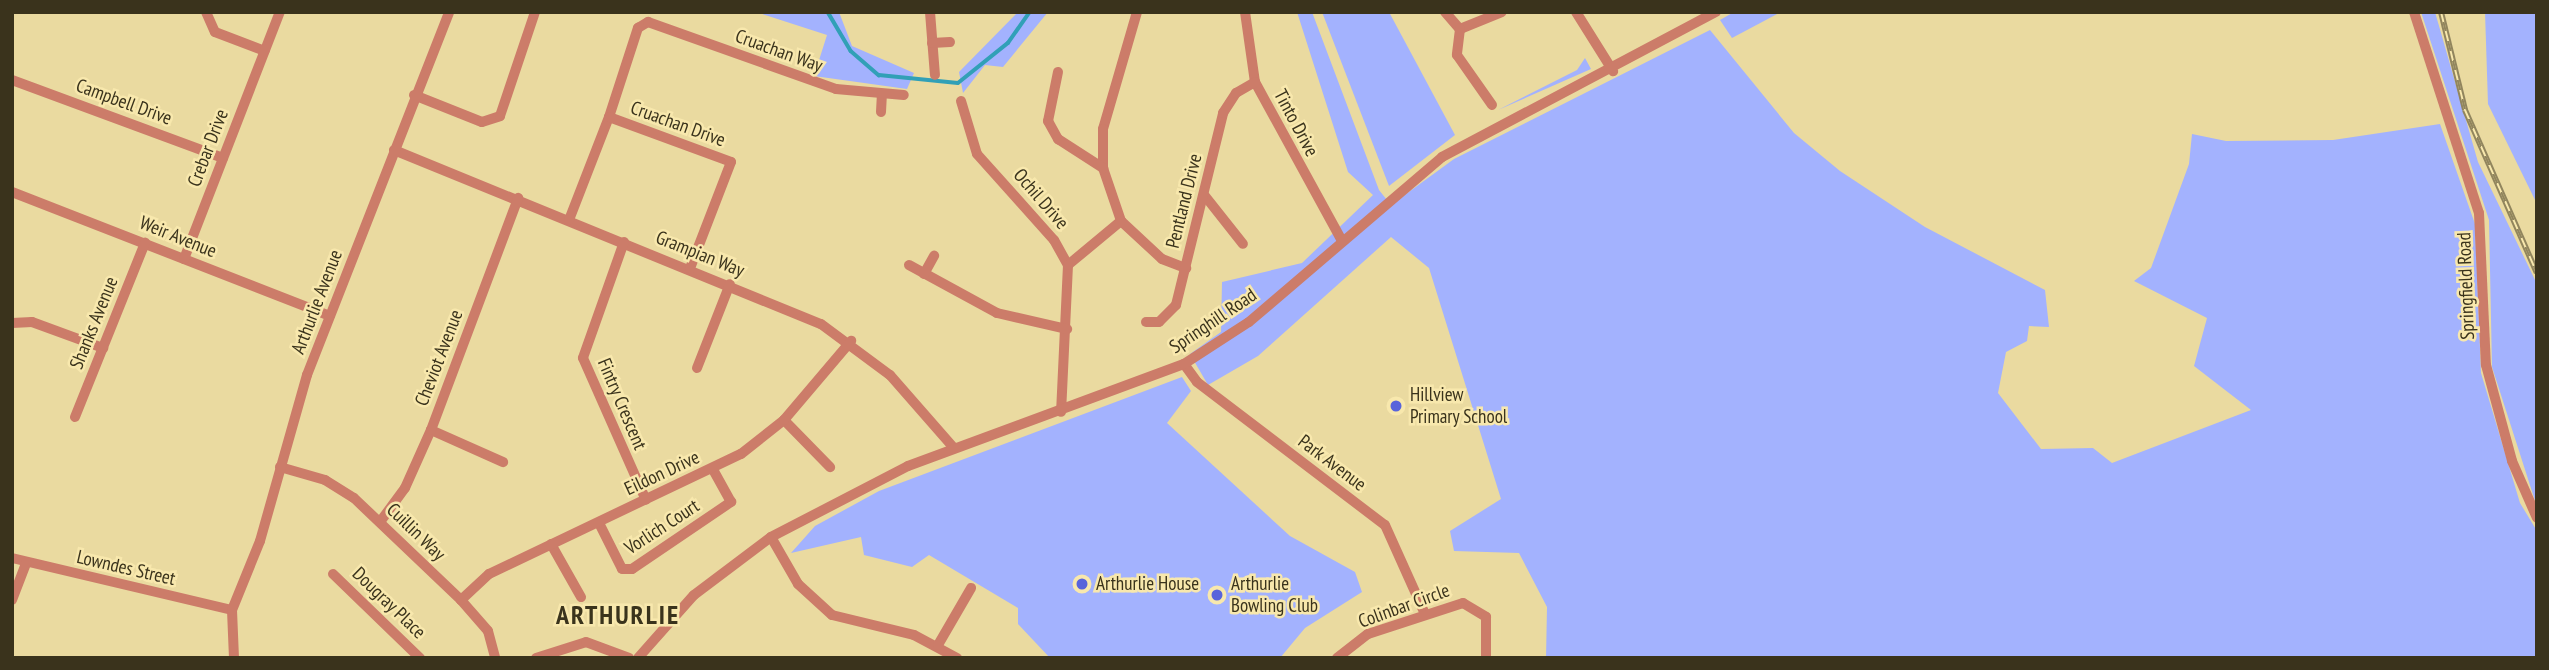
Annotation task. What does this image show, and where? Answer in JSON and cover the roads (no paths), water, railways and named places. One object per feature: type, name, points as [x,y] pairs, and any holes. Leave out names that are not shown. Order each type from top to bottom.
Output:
[{"type":"street","points":[[206,12],[215,32],[265,51]]},
{"type":"street","name":"Crebar Drive","points":[[184,259],[280,12]]},
{"type":"street","name":"Arthurlie Avenue","points":[[232,610],[330,316],[414,95],[449,12]]},
{"type":"street","points":[[414,95],[481,122],[500,116],[535,12]]},
{"type":"street","points":[[930,12],[935,75]]},
{"type":"street","points":[[1137,12],[1103,129],[1103,168],[1121,221],[1162,259],[1186,268]]},
{"type":"street","name":"Tinto Drive","points":[[1245,12],[1255,82],[1342,241]]},
{"type":"street","points":[[1445,12],[1460,29],[1457,55],[1492,105]]},
{"type":"street","points":[[1460,29],[1502,12]]},
{"type":"street","points":[[1576,12],[1613,71]]},
{"type":"street","name":"Springhill Road","points":[[638,658],[694,595],[771,537],[954,448],[1061,412],[1184,364],[1249,322],[1399,190],[1435,162],[1613,71],[1717,12]]},
{"type":"street","name":"Springfield Road","points":[[2414,12],[2479,213],[2486,365],[2512,461],[2537,518]]},
{"type":"street","name":"Cruachan Way","points":[[609,117],[638,29],[648,22],[827,87],[904,95]]},
{"type":"street","points":[[932,43],[950,41]]},
{"type":"street","points":[[1058,72],[1048,121],[1058,139],[1103,168]]},
{"type":"street","name":"Campbell Drive","points":[[12,80],[223,158]]},
{"type":"street","name":"Pentland Drive","points":[[1146,322],[1169,315],[1186,268],[1223,113],[1236,93],[1255,82]]},
{"type":"street","points":[[881,112],[882,94]]},
{"type":"street","name":"Ochil Drive","points":[[961,100],[977,154],[1054,240],[1068,265]]},
{"type":"street","name":"Cruachan Drive","points":[[569,220],[609,117],[731,162],[690,268]]},
{"type":"street","name":"Grampian Way","points":[[394,150],[730,284],[851,341],[954,448]]},
{"type":"street","name":"Weir Avenue","points":[[12,191],[330,316]]},
{"type":"street","points":[[1205,196],[1243,244]]},
{"type":"street","name":"Cheviot Avenue","points":[[380,522],[405,488],[430,430],[518,198]]},
{"type":"street","points":[[1061,412],[1068,265],[1121,221]]},
{"type":"street","name":"Fintry Crescent","points":[[624,242],[583,358],[646,500]]},
{"type":"street","name":"Shanks Avenue","points":[[75,416],[145,243]]},
{"type":"street","points":[[924,274],[934,256]]},
{"type":"street","points":[[909,265],[997,313],[1067,329]]},
{"type":"street","points":[[697,368],[730,284]]},
{"type":"street","points":[[12,323],[33,323],[103,348]]},
{"type":"street","name":"Eildon Drive","points":[[461,600],[489,574],[713,469],[784,420],[851,341]]},
{"type":"street","name":"Park Avenue","points":[[1184,364],[1197,382],[1385,526],[1425,614]]},
{"type":"street","points":[[784,420],[831,467]]},
{"type":"street","points":[[430,430],[503,462]]},
{"type":"street","name":"Cuillin Way","points":[[281,467],[325,480],[380,522],[461,600],[488,631],[495,658]]},
{"type":"street","name":"Vorlich Court","points":[[599,523],[622,569],[632,569],[731,502],[713,469]]},
{"type":"street","points":[[771,537],[798,584],[832,615],[938,645],[957,658]]},
{"type":"street","points":[[551,544],[581,597]]},
{"type":"street","name":"Lowndes Street","points":[[12,558],[232,610]]},
{"type":"street","points":[[12,600],[26,563]]},
{"type":"street","name":"Dougray Place","points":[[333,574],[420,658]]},
{"type":"street","points":[[938,645],[971,588]]},
{"type":"street","name":"Colinbar Circle","points":[[1337,658],[1368,635],[1453,603],[1481,610],[1486,658]]},
{"type":"street","points":[[232,610],[234,658]]},
{"type":"street","points":[[538,657],[586,642],[629,658]]},
{"type":"waterway","points":[[828,12],[851,51],[879,75],[958,83],[1008,43],[1030,12]]},
{"type":"railway","points":[[2441,12],[2465,110],[2537,273]]},
{"type":"place","name":"Hillview Primary School","points":[[1396,406]]},
{"type":"place","name":"Arthurlie House","points":[[1082,584]]},
{"type":"place","name":"Arthurlie Bowling Club","points":[[1217,595]]},
{"type":"district","name":"ARTHURLIE","points":[[618,615]]}]
